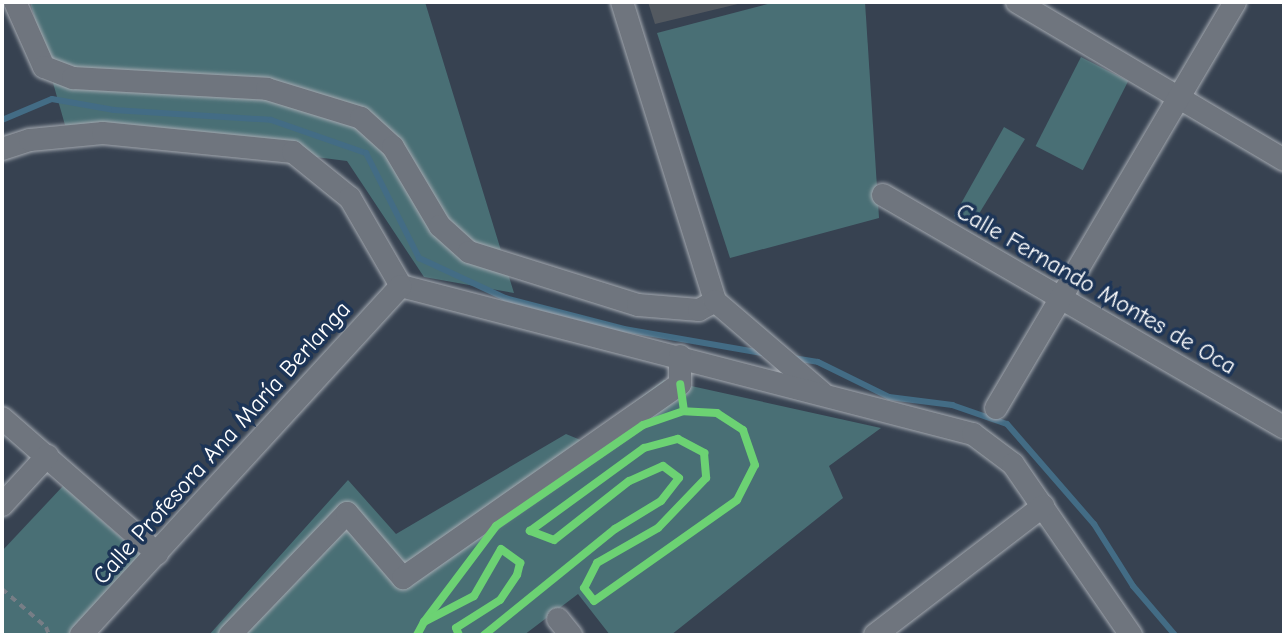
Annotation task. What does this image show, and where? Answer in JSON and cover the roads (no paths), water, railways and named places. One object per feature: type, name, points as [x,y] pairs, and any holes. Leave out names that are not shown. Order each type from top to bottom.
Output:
[{"type":"street","points":[[15,2],[44,67],[73,78],[267,89],[361,118],[393,147],[440,226],[469,252],[638,305],[699,310],[715,301]]},
{"type":"street","points":[[622,2],[715,301],[742,329],[774,349],[821,392]]},
{"type":"street","points":[[1017,2],[1178,94],[1284,160]]},
{"type":"street","points":[[996,408],[1178,94],[1235,2]]},
{"type":"street","points":[[2,149],[30,140],[103,133],[293,152],[350,198],[401,286],[821,392],[973,434],[1013,464],[1131,635]]},
{"type":"street","name":"Calle Fernando Montes de Oca","points":[[883,195],[1284,427]]},
{"type":"street","name":"Calle Profesora Ana María Berlanga","points":[[81,635],[401,286]]},
{"type":"street","points":[[230,635],[347,513],[403,578],[680,384],[680,356]]},
{"type":"street","points":[[2,418],[157,553]]},
{"type":"street","points":[[2,505],[47,456]]},
{"type":"street","points":[[875,635],[1043,506]]},
{"type":"waterway","points":[[2,120],[52,99],[114,110],[271,120],[366,153],[419,258],[505,298],[624,329],[762,353]]},
{"type":"waterway","points":[[793,358],[818,362],[889,397],[952,405],[1007,424],[1094,524],[1133,586],[1175,635]]}]
